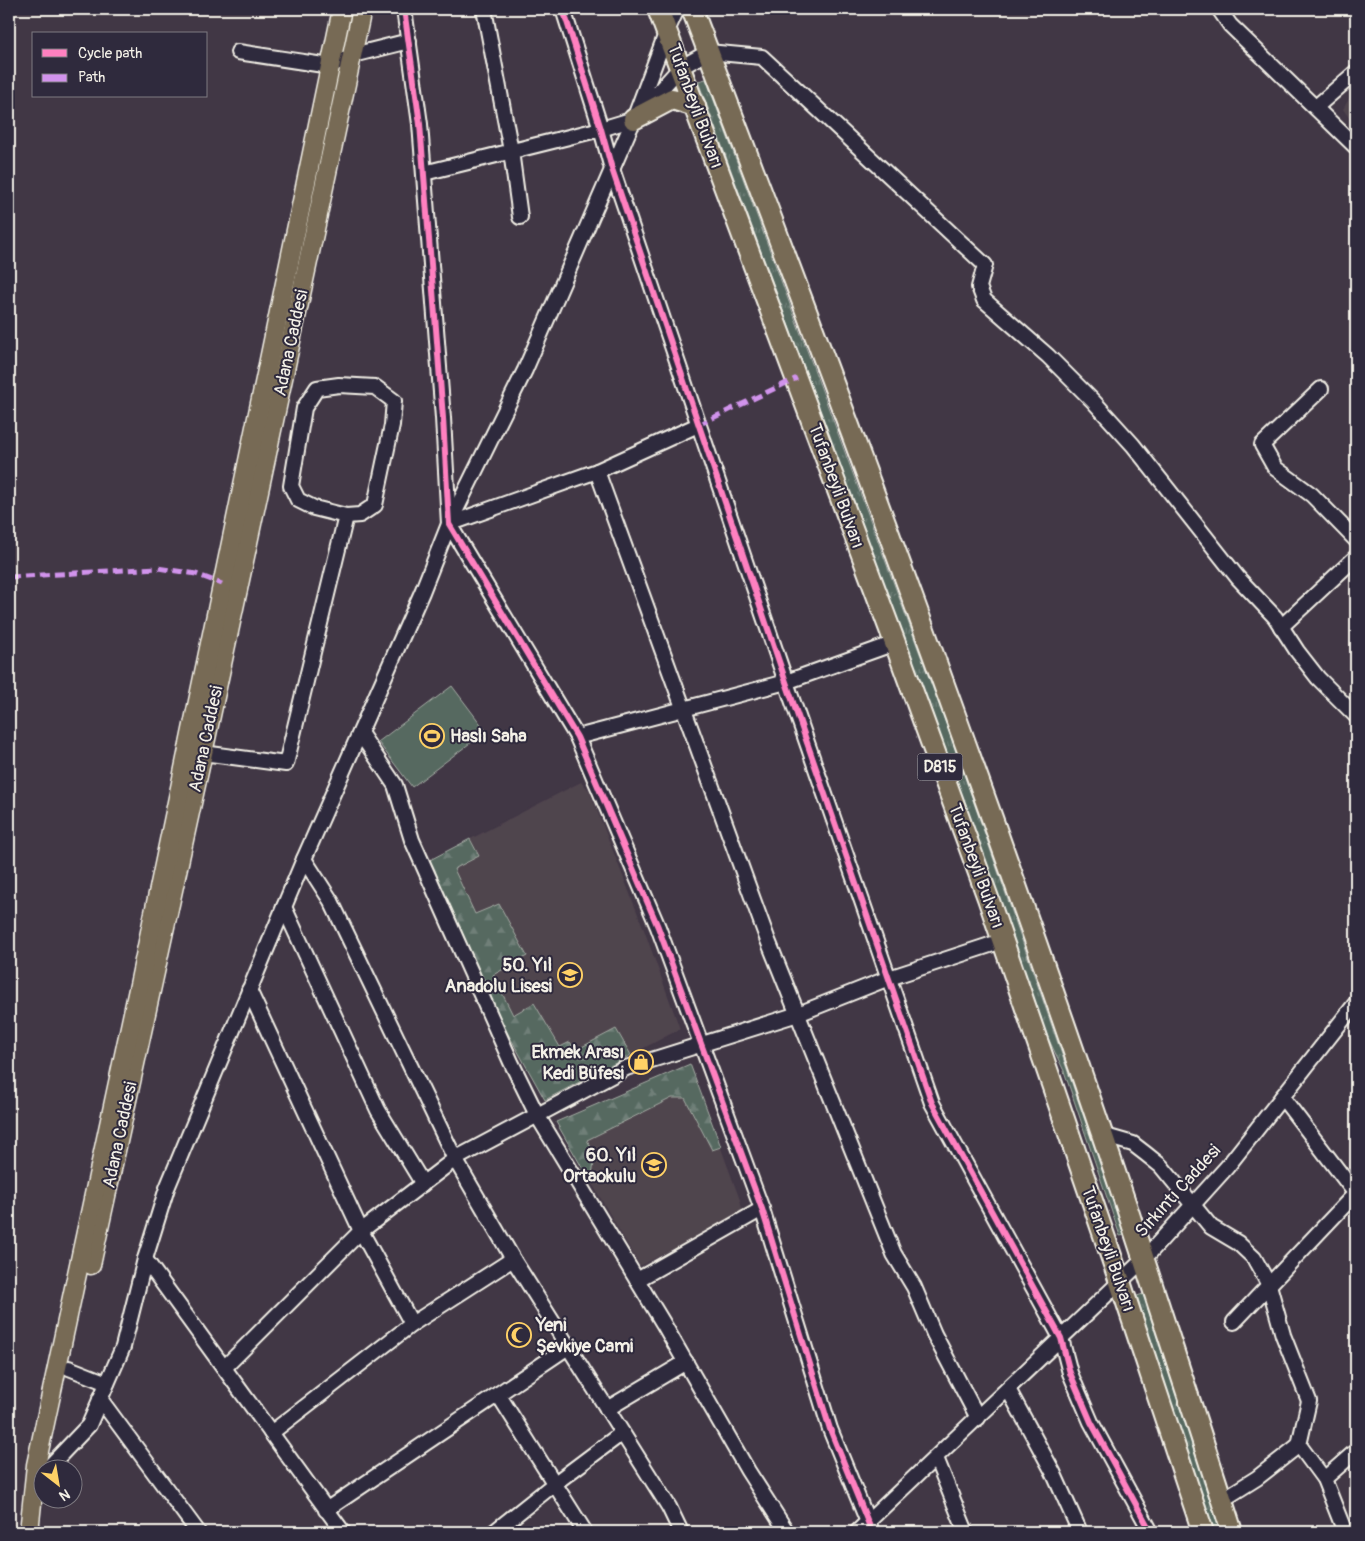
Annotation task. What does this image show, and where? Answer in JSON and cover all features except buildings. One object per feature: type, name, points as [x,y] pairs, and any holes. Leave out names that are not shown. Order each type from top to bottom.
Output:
[{"type":"highway","name":"Tufanbeyli Bulvarı","points":[[658,9],[895,643],[1002,941],[1120,1282],[1198,1529]]},
{"type":"highway","name":"Tufanbeyli Bulvarı","points":[[692,9],[817,338],[989,810],[1144,1259],[1232,1532]]},
{"type":"highway","points":[[634,118],[672,99],[695,106]]},
{"type":"main road","points":[[30,1532],[36,1465],[140,980],[342,9]]},
{"type":"main road","name":"Adana Caddesi","points":[[50,1458],[362,9]]},
{"type":"main road","points":[[30,1532],[36,1508]]},
{"type":"street","points":[[404,9],[420,124],[443,418],[449,524],[577,737],[658,927],[762,1208],[830,1429],[870,1527]]},
{"type":"street","points":[[484,9],[511,151],[520,217]]},
{"type":"street","points":[[563,9],[612,169],[698,425],[932,1103],[1062,1338],[1070,1373],[1091,1422],[1151,1532]]},
{"type":"street","points":[[58,1458],[89,1425],[123,1347],[167,1188],[304,859],[422,592],[449,524],[525,370],[634,118],[677,9]]},
{"type":"street","points":[[1219,9],[1230,25],[1356,147]]},
{"type":"street","points":[[238,52],[330,66],[353,55],[408,41]]},
{"type":"street","points":[[424,173],[601,129],[634,118],[680,68],[708,52],[762,57],[985,265],[978,287],[984,300],[1048,356],[1133,445],[1238,578],[1275,617],[1297,651],[1318,678],[1356,716]]},
{"type":"street","points":[[1316,107],[1356,72]]},
{"type":"street","points":[[339,385],[375,387],[394,401],[392,425],[375,505],[360,515],[346,516],[314,508],[298,500],[291,486],[304,408],[317,388],[339,385]]},
{"type":"street","points":[[1321,389],[1262,445],[1275,468],[1312,495],[1356,540]]},
{"type":"street","points":[[449,524],[596,471],[698,425]]},
{"type":"street","points":[[596,471],[767,938],[894,1254],[914,1287],[934,1334],[978,1418]]},
{"type":"street","points":[[203,753],[286,764],[346,516]]},
{"type":"street","points":[[1281,627],[1356,557]]},
{"type":"street","points":[[577,737],[786,682],[895,643]]},
{"type":"street","points":[[360,733],[395,785],[412,840],[510,1062],[537,1115],[686,1362],[748,1471],[787,1532]]},
{"type":"street","points":[[304,859],[331,901],[455,1159],[513,1259],[669,1507],[681,1532]]},
{"type":"street","points":[[284,906],[378,1110],[423,1184]]},
{"type":"street","points":[[224,1368],[361,1231],[455,1159],[626,1068],[798,1014],[889,978],[1002,941]]},
{"type":"street","points":[[249,990],[361,1231],[412,1324]]},
{"type":"street","name":"Sırkıntı Caddesi","points":[[857,1532],[870,1527],[936,1458],[1144,1259],[1227,1167],[1356,1003]]},
{"type":"street","points":[[1234,1322],[1356,1194],[1282,1097]]},
{"type":"street","points":[[1102,1135],[1133,1144],[1161,1166],[1211,1227],[1238,1243],[1254,1258],[1269,1285],[1283,1335],[1308,1401],[1299,1445],[1257,1478],[1222,1500]]},
{"type":"street","points":[[637,1280],[762,1208]]},
{"type":"street","points":[[146,1259],[343,1532]]},
{"type":"street","points":[[271,1434],[412,1324],[513,1259]]},
{"type":"street","points":[[326,1510],[568,1347]]},
{"type":"street","points":[[607,1409],[686,1362]]},
{"type":"street","points":[[69,1368],[107,1383]]},
{"type":"street","points":[[1008,1389],[1054,1472],[1080,1532]]},
{"type":"street","points":[[498,1394],[585,1532]]},
{"type":"street","points":[[100,1398],[198,1532]]},
{"type":"street","points":[[494,1532],[622,1433]]},
{"type":"street","points":[[1299,1445],[1324,1479],[1345,1532]]},
{"type":"street","points":[[1324,1479],[1356,1451]]},
{"type":"street","points":[[936,1458],[966,1532]]},
{"type":"shaded area","points":[[1356,90],[1356,128],[1343,109]]},
{"type":"shaded area","name":"50. Yıl Anadolu Lisesi","points":[[581,782],[589,790],[643,927],[680,1029],[545,1100],[502,1023],[428,861]]},
{"type":"shaded area","name":"60. Yıl Ortaokulu","points":[[690,1064],[740,1200],[743,1213],[640,1266],[556,1122]]},
{"type":"green space","points":[[706,79],[951,737],[1125,1235],[1120,1236],[1064,1071],[1048,1038],[943,743],[698,81]]},
{"type":"green space","name":"Haslı Saha","points":[[452,686],[486,731],[412,787],[378,742]]},
{"type":"green space","points":[[470,839],[479,856],[454,869],[475,914],[499,904],[527,956],[493,975],[513,1015],[534,1003],[560,1047],[570,1042],[576,1050],[616,1029],[631,1055],[545,1100],[502,1023],[428,861]]},
{"type":"green space","points":[[690,1064],[721,1147],[712,1150],[685,1098],[672,1098],[587,1140],[595,1154],[591,1183],[556,1122]]},
{"type":"green space","points":[[1143,1294],[1221,1532],[1211,1532],[1137,1296]]},
{"type":"marked path","points":[[698,425],[797,378]]},
{"type":"marked path","points":[[9,577],[158,568],[196,574],[222,584]]},
{"type":"cycle path","points":[[404,9],[420,124],[443,418],[449,524],[577,737],[658,927],[762,1209],[830,1429],[872,1532]]},
{"type":"cycle path","points":[[563,9],[612,169],[786,682],[932,1103],[1061,1338],[1070,1373],[1091,1422],[1151,1532]]},
{"type":"place","name":"Haslı Saha","points":[[432,736]]},
{"type":"place","name":"50. Yıl Anadolu Lisesi","points":[[570,975]]},
{"type":"place","name":"Ekmek Arası Kedi Büfesi","points":[[641,1062]]},
{"type":"place","name":"60. Yıl Ortaokulu","points":[[654,1165]]},
{"type":"place","name":"Yeni Şevkiye Cami","points":[[519,1335]]}]
